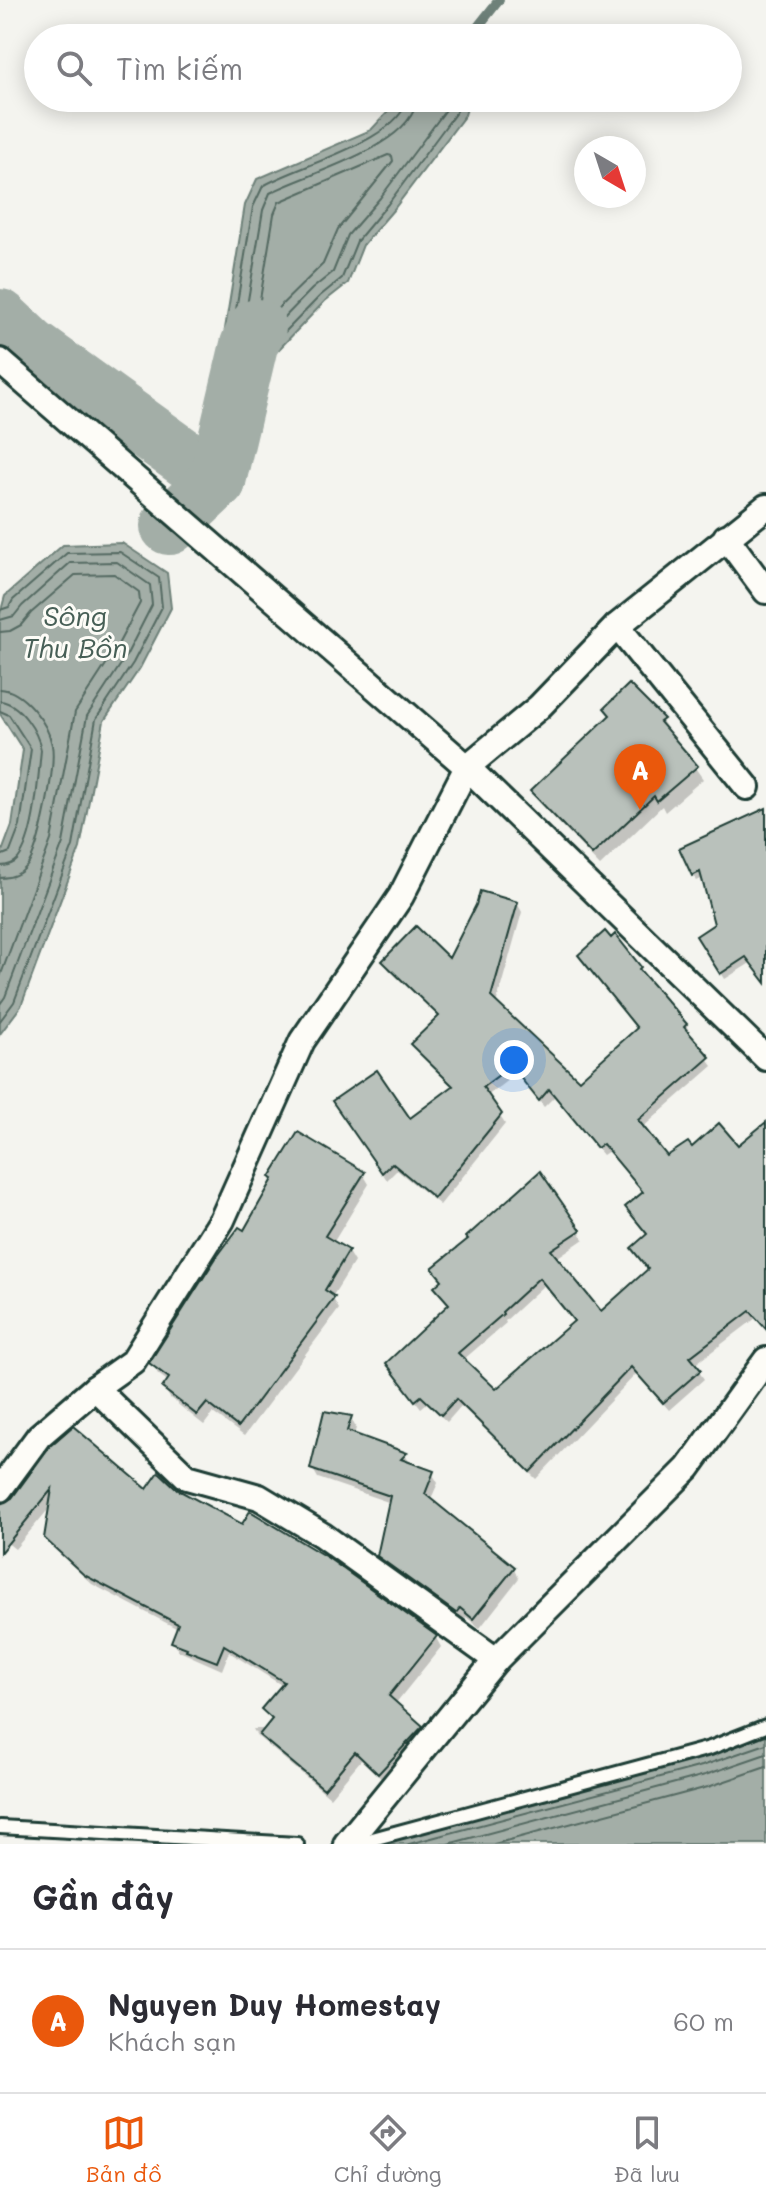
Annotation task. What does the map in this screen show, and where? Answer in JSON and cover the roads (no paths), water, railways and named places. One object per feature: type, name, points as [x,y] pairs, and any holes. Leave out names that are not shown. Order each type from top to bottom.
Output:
[{"type":"street","points":[[0,361],[467,767],[766,1058]]},
{"type":"street","points":[[0,1489],[39,1436],[95,1388],[133,1361],[222,1220],[302,1041],[401,896],[467,767],[539,707],[617,626],[766,507]]},
{"type":"street","points":[[726,537],[766,591]]},
{"type":"street","points":[[617,626],[747,787]]},
{"type":"street","points":[[346,1844],[496,1660],[688,1468],[766,1360]]},
{"type":"street","points":[[95,1388],[187,1477],[259,1497],[322,1535],[496,1660]]},
{"type":"lane","points":[[354,1844],[710,1748],[766,1726]]},
{"type":"lane","points":[[0,1827],[297,1844]]},
{"type":"water","points":[[388,112],[466,112],[394,209],[363,245],[348,283],[325,301],[259,370],[254,395],[240,404],[236,402],[219,366],[245,205],[257,179],[371,130]]},
{"type":"water","name":"Sông Thu Bồn","points":[[122,543],[167,573],[171,608],[140,668],[104,721],[80,848],[21,1006],[0,1034],[0,857],[12,825],[23,750],[0,714],[0,614],[5,596],[63,545]]},
{"type":"water","points":[[766,1735],[766,1844],[378,1844],[700,1758]]},
{"type":"waterway","points":[[480,24],[499,0]]},
{"type":"waterway","points":[[0,318],[31,347],[217,481]]},
{"type":"waterway","points":[[169,526],[217,481],[249,345],[257,328]]},
{"type":"place","name":"Nguyen Duy Homestay","points":[[640,810]]}]
